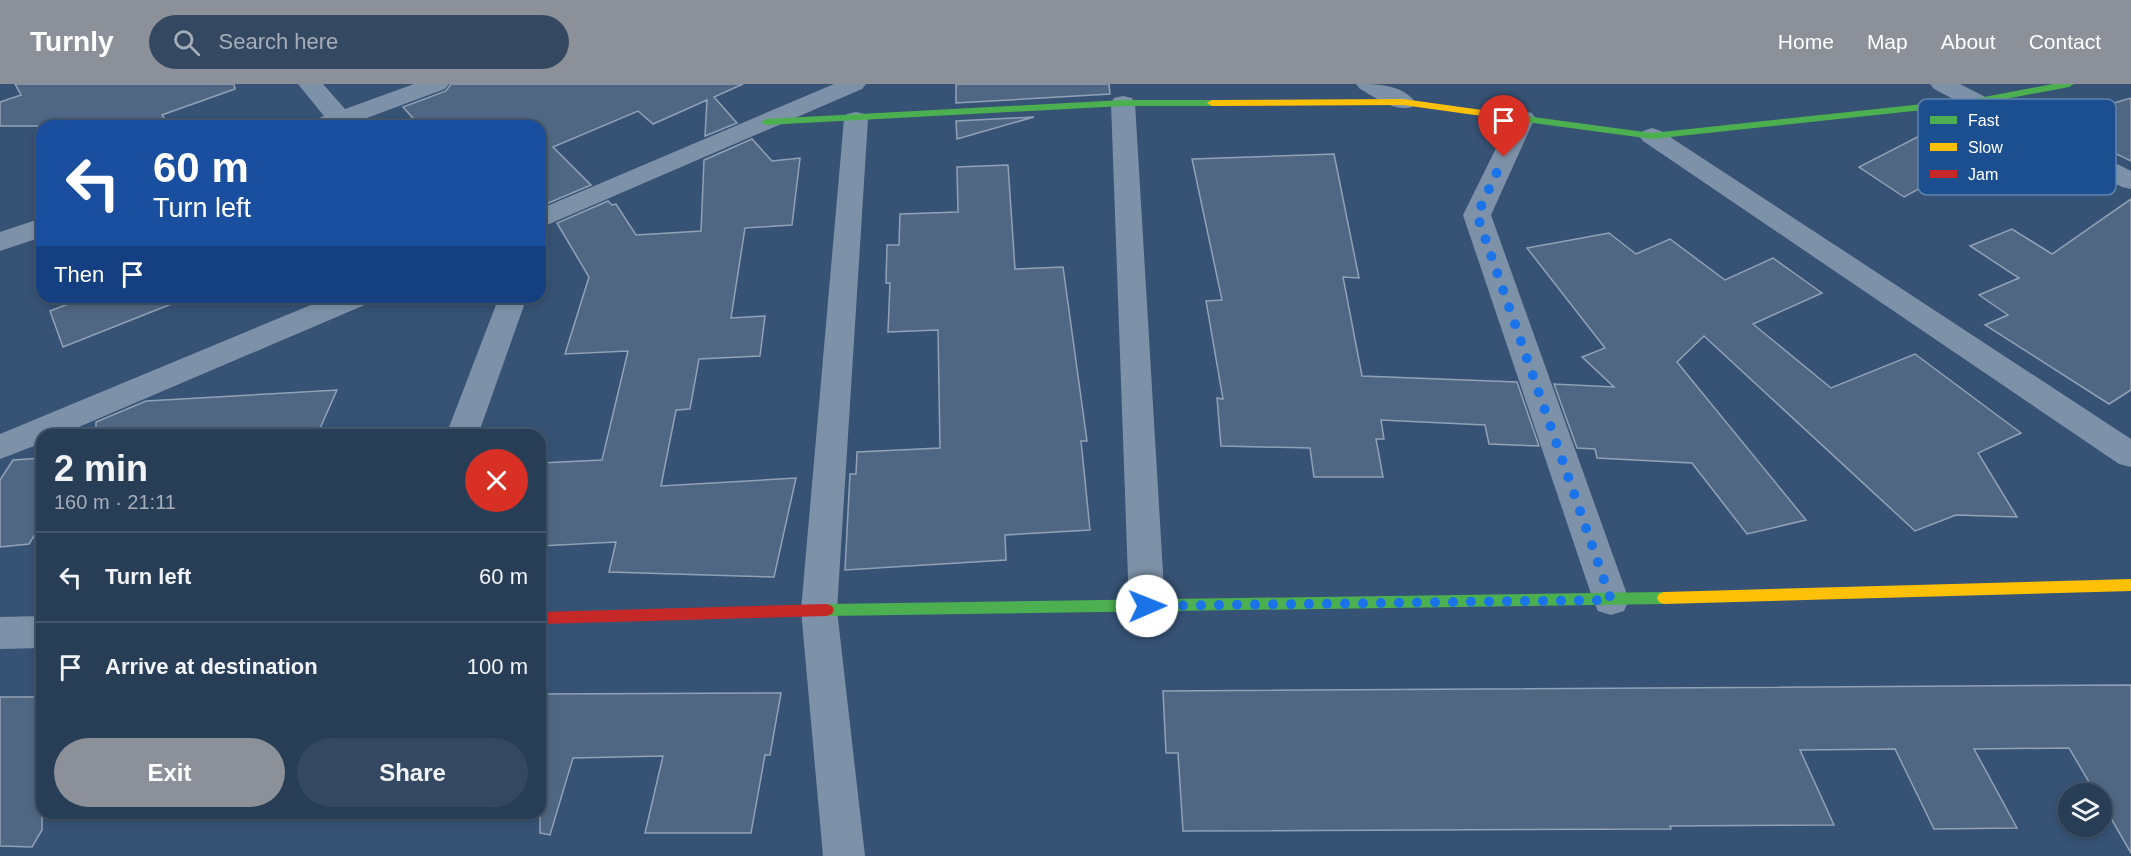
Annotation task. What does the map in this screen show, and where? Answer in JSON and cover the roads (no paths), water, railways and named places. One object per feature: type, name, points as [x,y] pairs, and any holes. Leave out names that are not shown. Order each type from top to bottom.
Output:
[{"type":"street","points":[[310,84],[333,120]]},
{"type":"street","points":[[346,120],[437,84]]},
{"type":"street","points":[[546,216],[854,84]]},
{"type":"street","points":[[1368,84],[1403,102]]},
{"type":"street","points":[[1942,84],[1976,99]]},
{"type":"street","points":[[1990,99],[2069,84]]},
{"type":"street","points":[[766,122],[1123,103],[1403,102],[1652,136],[1918,108]]},
{"type":"street","points":[[1123,103],[1147,606]]},
{"type":"street","points":[[844,856],[819,610],[856,118]]},
{"type":"street","points":[[1523,118],[1477,215],[1611,600]]},
{"type":"street","points":[[1652,136],[2131,455]]},
{"type":"street","points":[[2116,173],[2131,181]]},
{"type":"street","points":[[4,232],[36,228]]},
{"type":"street","points":[[43,429],[343,303]]},
{"type":"street","points":[[464,429],[511,303]]},
{"type":"street","points":[[0,447],[36,432]]},
{"type":"street","points":[[546,618],[819,610],[1611,600],[2131,585]]},
{"type":"street","points":[[0,633],[36,632]]}]
